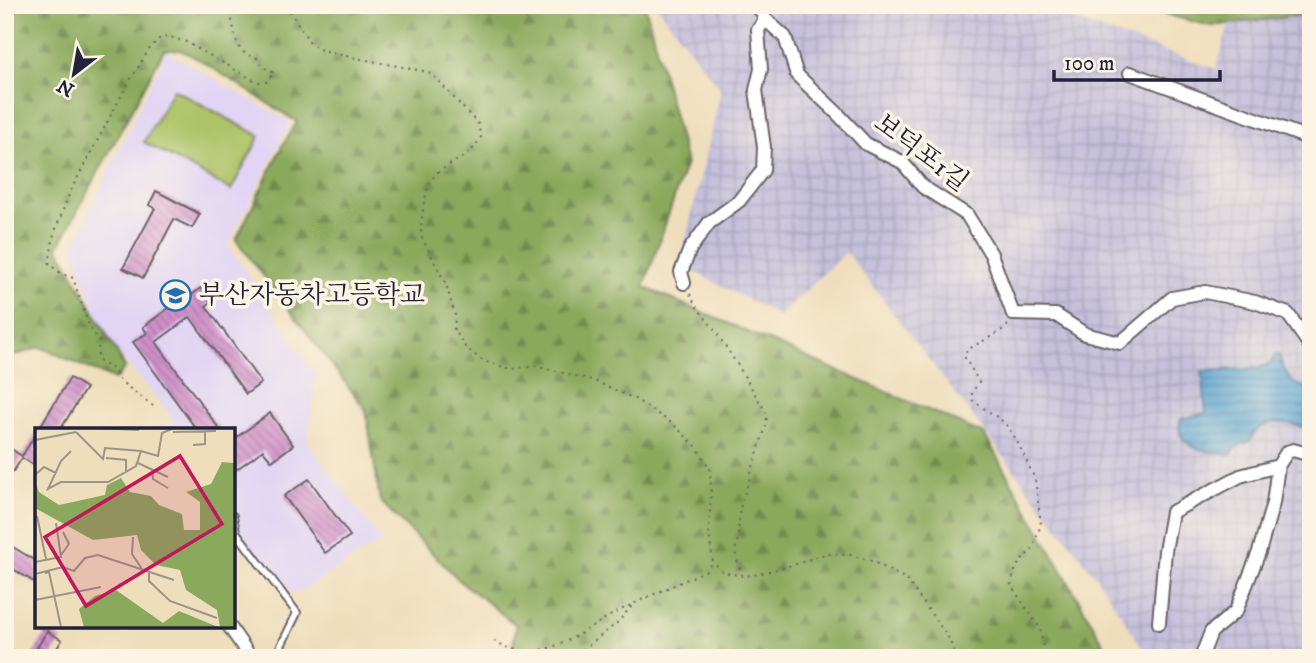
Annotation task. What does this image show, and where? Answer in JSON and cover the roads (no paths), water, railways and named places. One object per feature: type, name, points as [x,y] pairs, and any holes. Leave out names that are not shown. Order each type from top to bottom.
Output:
[{"type":"street","name":"보덕포1길","points":[[756,5],[765,19],[785,37],[797,75],[866,144],[902,162],[923,187],[967,215],[990,254],[1013,314],[1056,315],[1085,334],[1120,343],[1172,298],[1205,292],[1255,302],[1288,314],[1311,346]]},
{"type":"street","points":[[684,283],[681,272],[690,249],[709,223],[739,201],[763,170],[764,147],[756,90],[761,69],[758,30],[765,19]]},
{"type":"street","points":[[1130,74],[1311,139]]},
{"type":"street","points":[[1201,658],[1211,632],[1236,611],[1259,552],[1273,503],[1278,466],[1286,452],[1293,450],[1311,455]]},
{"type":"street","points":[[1159,623],[1165,551],[1172,512],[1240,476],[1278,466]]},
{"type":"street","points":[[230,628],[251,658]]},
{"type":"lane","points":[[234,521],[236,532],[297,613],[275,658]]},
{"type":"water","points":[[1275,355],[1279,355],[1283,368],[1293,383],[1311,390],[1311,430],[1285,423],[1268,424],[1254,433],[1249,442],[1237,446],[1231,455],[1195,448],[1187,443],[1179,429],[1181,419],[1206,413],[1202,371],[1259,368],[1271,363]]},
{"type":"place","name":"부산자동차고등학교","points":[[176,295]]}]
